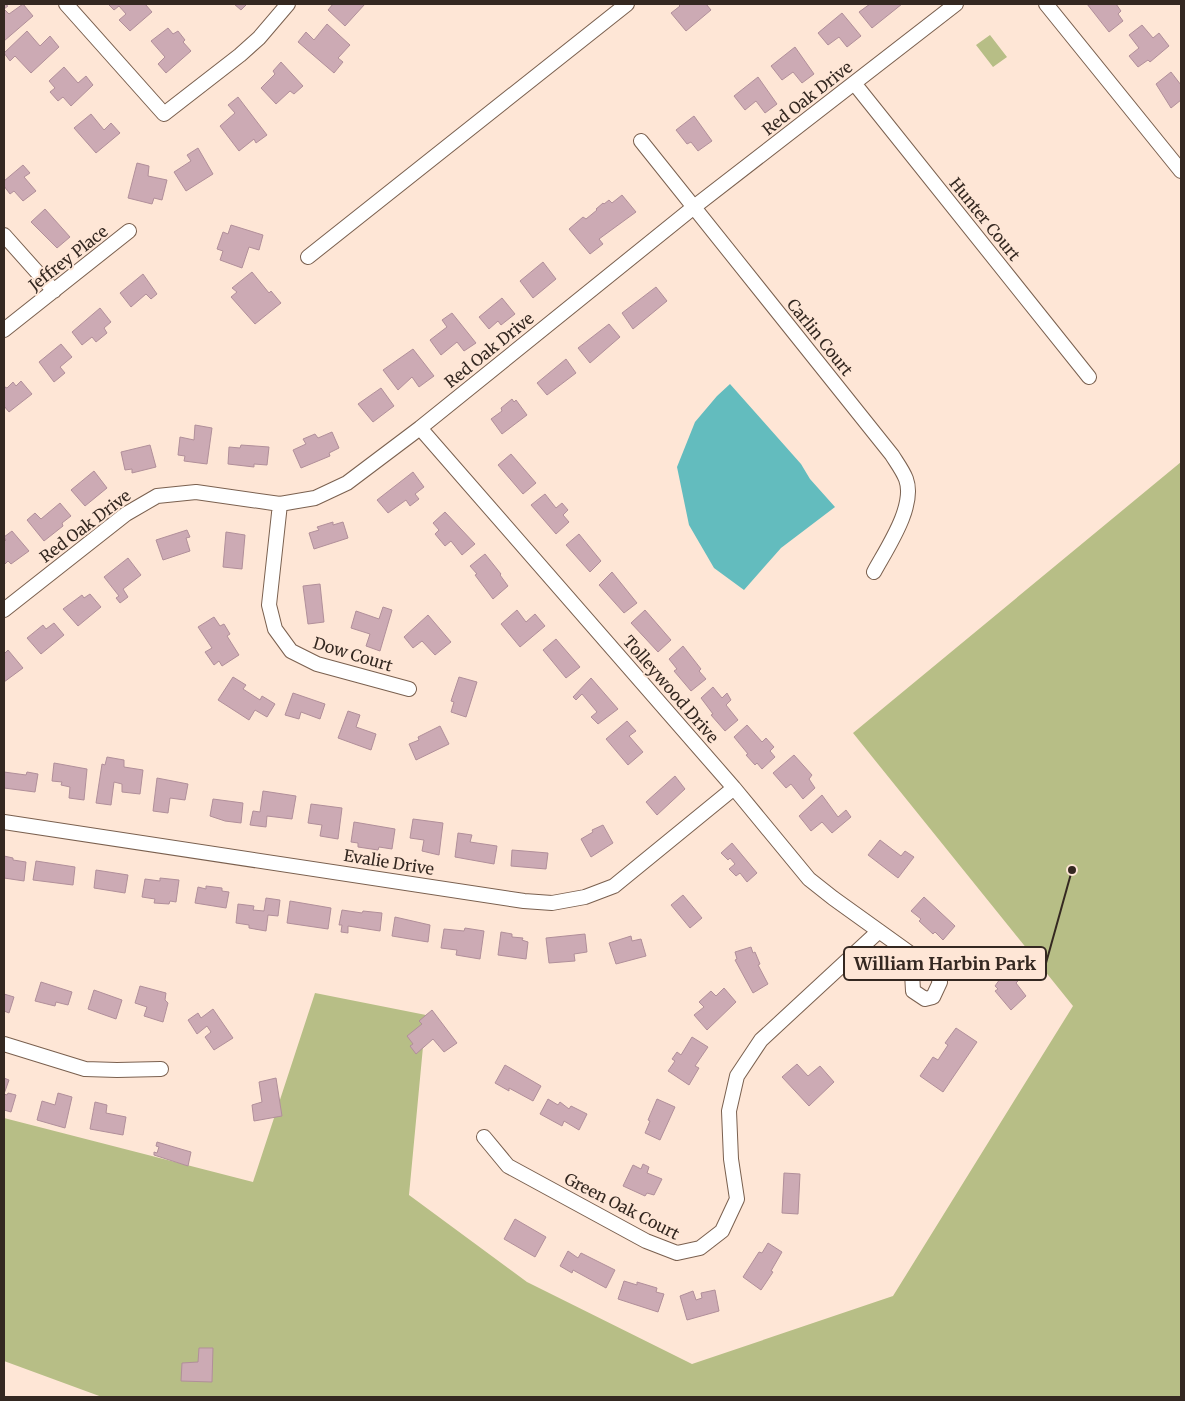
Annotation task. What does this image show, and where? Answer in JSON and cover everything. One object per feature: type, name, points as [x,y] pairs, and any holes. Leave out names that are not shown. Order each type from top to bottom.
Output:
[{"type":"street","points":[[66,4],[164,114],[259,38],[288,4]]},
{"type":"street","points":[[308,257],[627,4]]},
{"type":"street","name":"Red Oak Drive","points":[[4,610],[126,514],[157,496],[196,492],[280,504],[315,498],[347,483],[420,428],[694,207],[956,4]]},
{"type":"street","points":[[1046,4],[1181,171]]},
{"type":"street","name":"Hunter Court","points":[[854,83],[1089,377]]},
{"type":"street","name":"Carlin Court","points":[[641,141],[892,455],[906,480],[907,500],[902,520],[874,572]]},
{"type":"street","name":"Jeffrey Place","points":[[4,330],[130,231]]},
{"type":"street","points":[[4,234],[54,291]]},
{"type":"street","name":"Tolleywood Drive","points":[[420,428],[734,788],[809,879],[912,954]]},
{"type":"street","name":"Dow Court","points":[[280,504],[269,605],[275,630],[292,651],[317,664],[409,689]]},
{"type":"street","name":"Evalie Drive","points":[[4,822],[552,904],[585,897],[614,886],[734,788]]},
{"type":"street","name":"Green Oak Court","points":[[484,1137],[508,1166],[646,1240],[677,1253],[700,1248],[722,1231],[737,1199],[731,1158],[729,1110],[737,1076],[762,1040],[879,930]]},
{"type":"street","points":[[4,1044],[85,1069],[161,1069]]},
{"type":"green space","points":[[990,35],[1007,57],[993,67],[976,45]]},
{"type":"green space","points":[[1181,462],[1181,1397],[102,1397],[4,1361],[4,1118],[253,1182],[315,993],[426,1015],[409,1195],[527,1282],[692,1364],[893,1296],[1073,1006],[853,733]]},
{"type":"water","points":[[730,384],[801,464],[810,479],[835,507],[781,548],[744,590],[714,568],[689,525],[677,467],[695,422]]},
{"type":"building","points":[[23,4],[33,16],[4,41],[4,9],[9,14]]},
{"type":"building","points":[[108,4],[145,4],[152,12],[130,31],[119,20],[126,14],[119,6],[114,10]]},
{"type":"building","points":[[234,4],[247,4],[241,10]]},
{"type":"building","points":[[333,4],[365,4],[345,26],[328,10]]},
{"type":"building","points":[[678,4],[706,4],[711,10],[686,31],[671,13],[680,6]]},
{"type":"building","points":[[870,4],[902,4],[872,28],[859,12]]},
{"type":"building","points":[[1087,4],[1116,4],[1121,11],[1118,14],[1123,21],[1109,32]]},
{"type":"building","points":[[842,13],[861,36],[847,47],[839,37],[828,45],[818,33]]},
{"type":"building","points":[[327,24],[350,45],[338,58],[343,62],[334,73],[298,42],[306,32],[314,40]]},
{"type":"building","points":[[1142,25],[1153,38],[1159,33],[1169,46],[1150,62],[1148,60],[1138,67],[1129,56],[1139,48],[1129,35]]},
{"type":"building","points":[[168,28],[173,34],[178,31],[185,40],[183,42],[191,51],[166,73],[158,64],[165,57],[151,41]]},
{"type":"building","points":[[27,31],[40,46],[50,36],[59,47],[31,73],[15,56],[10,61],[4,53]]},
{"type":"building","points":[[795,47],[814,74],[802,83],[793,72],[782,80],[771,66]]},
{"type":"building","points":[[281,62],[303,86],[294,94],[290,91],[276,104],[261,88],[275,74],[273,71]]},
{"type":"building","points":[[64,67],[78,83],[86,76],[93,85],[71,106],[63,97],[58,101],[50,92],[55,88],[49,81]]},
{"type":"building","points":[[1171,72],[1181,85],[1181,100],[1171,108],[1156,84]]},
{"type":"building","points":[[758,77],[777,104],[765,113],[756,101],[745,110],[734,96]]},
{"type":"building","points":[[238,97],[267,135],[256,143],[254,139],[239,151],[220,126],[235,113],[228,105]]},
{"type":"building","points":[[91,114],[104,130],[111,123],[120,133],[96,153],[74,128]]},
{"type":"building","points":[[694,116],[712,141],[698,151],[691,142],[687,144],[676,130]]},
{"type":"building","points":[[198,148],[213,174],[186,191],[174,172],[191,161],[187,155]]},
{"type":"building","points":[[137,163],[149,166],[148,176],[167,180],[162,200],[154,198],[152,204],[128,198]]},
{"type":"building","points":[[23,165],[30,173],[24,177],[36,191],[23,201],[14,191],[10,194],[4,186],[4,181]]},
{"type":"building","points":[[622,195],[636,212],[599,239],[603,244],[590,254],[569,229],[583,217],[586,219],[603,203],[609,200],[612,203]]},
{"type":"building","points":[[45,209],[70,237],[57,248],[31,222]]},
{"type":"building","points":[[231,225],[263,235],[259,250],[249,247],[242,268],[220,260],[223,251],[217,249],[223,232],[228,234]]},
{"type":"building","points":[[543,262],[556,279],[533,298],[520,281]]},
{"type":"building","points":[[252,272],[269,293],[271,291],[281,303],[255,324],[231,297],[237,292],[232,288]]},
{"type":"building","points":[[143,274],[157,294],[151,299],[146,294],[131,307],[120,293]]},
{"type":"building","points":[[656,287],[667,301],[633,329],[622,313]]},
{"type":"building","points":[[502,298],[515,314],[501,325],[498,321],[489,329],[479,317]]},
{"type":"building","points":[[100,308],[111,322],[104,328],[107,333],[96,342],[92,337],[82,345],[72,332]]},
{"type":"building","points":[[452,313],[476,343],[464,351],[457,342],[441,355],[430,340],[447,327],[442,320]]},
{"type":"building","points":[[609,324],[620,337],[590,363],[578,348]]},
{"type":"building","points":[[61,344],[72,357],[60,367],[65,373],[54,382],[39,362]]},
{"type":"building","points":[[413,349],[434,376],[419,387],[412,377],[398,390],[383,370]]},
{"type":"building","points":[[566,359],[576,373],[547,395],[537,383]]},
{"type":"building","points":[[21,381],[32,394],[9,412],[4,406],[4,388],[7,388],[13,382],[16,386]]},
{"type":"building","points":[[381,388],[394,406],[373,422],[358,404]]},
{"type":"building","points":[[512,399],[514,402],[516,400],[527,415],[502,434],[491,419],[502,411],[501,408]]},
{"type":"building","points":[[195,425],[212,428],[207,464],[184,461],[185,456],[178,455],[180,437],[194,440]]},
{"type":"building","points":[[332,432],[339,448],[329,453],[330,456],[301,468],[293,450],[306,444],[303,439],[315,434],[318,438]]},
{"type":"building","points":[[150,445],[156,467],[132,473],[132,469],[125,470],[121,452]]},
{"type":"building","points":[[241,445],[269,447],[267,465],[254,464],[254,467],[228,464],[229,447],[240,448]]},
{"type":"building","points":[[511,454],[536,483],[523,494],[498,465]]},
{"type":"building","points":[[94,471],[107,488],[85,506],[71,490]]},
{"type":"building","points":[[413,472],[424,487],[415,494],[419,499],[410,506],[406,500],[388,513],[377,500]]},
{"type":"building","points":[[545,494],[556,508],[562,503],[568,510],[563,515],[569,522],[556,534],[531,505]]},
{"type":"building","points":[[60,503],[71,516],[62,523],[63,526],[44,541],[27,520],[35,513],[41,519]]},
{"type":"building","points":[[445,512],[475,544],[462,555],[451,541],[445,546],[435,534],[439,530],[433,523]]},
{"type":"building","points":[[333,522],[333,525],[343,522],[348,538],[314,549],[309,533],[319,530],[317,527]]},
{"type":"building","points":[[187,530],[190,537],[186,538],[190,551],[163,560],[156,540]]},
{"type":"building","points":[[12,531],[29,551],[11,564],[8,561],[4,565],[4,542],[6,540],[4,537]]},
{"type":"building","points":[[226,532],[245,535],[242,569],[223,567]]},
{"type":"building","points":[[579,534],[601,561],[590,572],[566,545]]},
{"type":"building","points":[[485,554],[508,586],[493,599],[470,566]]},
{"type":"building","points":[[128,558],[141,575],[123,589],[128,597],[120,603],[116,598],[119,596],[104,577]]},
{"type":"building","points":[[612,572],[637,603],[624,613],[599,585]]},
{"type":"building","points":[[320,584],[324,622],[308,624],[303,586]]},
{"type":"building","points":[[90,594],[101,607],[78,626],[63,609],[82,595],[84,598]]},
{"type":"building","points":[[383,607],[392,610],[380,651],[366,646],[370,634],[351,628],[356,611],[379,619]]},
{"type":"building","points":[[517,610],[526,622],[535,614],[545,626],[520,647],[501,624]]},
{"type":"building","points":[[645,610],[671,640],[658,652],[631,623]]},
{"type":"building","points":[[428,615],[451,642],[435,655],[422,641],[413,648],[404,637]]},
{"type":"building","points":[[214,617],[220,626],[224,624],[230,634],[227,636],[239,655],[222,666],[219,661],[214,665],[205,652],[212,648],[198,627]]},
{"type":"building","points":[[54,623],[64,635],[41,654],[27,638],[43,625],[46,629]]},
{"type":"building","points":[[556,639],[580,667],[566,678],[543,650]]},
{"type":"building","points":[[683,646],[701,669],[699,671],[706,679],[691,691],[674,671],[677,669],[669,659]]},
{"type":"building","points":[[8,650],[23,668],[4,682],[4,654]]},
{"type":"building","points":[[233,677],[246,685],[243,689],[260,700],[262,696],[275,704],[267,717],[255,710],[249,720],[218,700]]},
{"type":"building","points":[[459,677],[477,682],[466,717],[451,712],[454,702],[451,701]]},
{"type":"building","points":[[591,678],[618,709],[598,724],[591,717],[597,712],[582,694],[576,700],[573,697]]},
{"type":"building","points":[[713,687],[722,698],[727,693],[731,700],[726,705],[738,720],[725,731],[711,715],[713,714],[701,698]]},
{"type":"building","points":[[293,693],[325,704],[320,719],[301,712],[299,719],[285,715]]},
{"type":"building","points":[[348,711],[360,715],[356,727],[376,734],[371,750],[338,738]]},
{"type":"building","points":[[627,721],[636,731],[629,736],[643,752],[628,765],[606,739]]},
{"type":"building","points":[[747,725],[762,742],[766,738],[774,747],[770,751],[775,757],[762,769],[757,763],[755,765],[746,755],[748,754],[734,737]]},
{"type":"building","points":[[440,726],[449,744],[416,760],[409,744],[419,740],[418,737]]},
{"type":"building","points":[[794,755],[812,775],[809,779],[815,788],[803,799],[791,784],[786,788],[773,773]]},
{"type":"building","points":[[107,757],[124,760],[124,767],[143,770],[140,794],[122,792],[122,784],[114,782],[111,805],[96,803],[102,764],[105,765]]},
{"type":"building","points":[[54,763],[87,769],[84,800],[69,798],[70,787],[61,785],[62,782],[52,781]]},
{"type":"building","points":[[4,772],[26,775],[27,772],[38,774],[35,792],[4,788]]},
{"type":"building","points":[[675,776],[685,789],[657,815],[646,802]]},
{"type":"building","points":[[157,778],[188,784],[185,800],[170,798],[168,813],[153,811]]},
{"type":"building","points":[[263,791],[296,796],[292,819],[267,816],[266,827],[250,825],[253,811],[260,812]]},
{"type":"building","points":[[822,795],[838,817],[846,810],[851,817],[832,833],[822,822],[811,831],[799,816]]},
{"type":"building","points":[[213,799],[243,803],[241,823],[225,821],[210,816]]},
{"type":"building","points":[[311,804],[342,808],[338,839],[320,836],[322,825],[308,823]]},
{"type":"building","points":[[413,819],[443,823],[439,855],[422,851],[424,840],[410,838]]},
{"type":"building","points":[[354,822],[395,829],[392,849],[379,847],[378,850],[358,847],[358,843],[351,842]]},
{"type":"building","points":[[603,825],[613,843],[591,857],[581,839],[593,832],[592,830]]},
{"type":"building","points":[[458,833],[472,835],[470,842],[497,846],[494,864],[455,857]]},
{"type":"building","points":[[880,840],[901,856],[905,851],[914,857],[898,878],[868,855]]},
{"type":"building","points":[[732,843],[757,873],[747,882],[740,873],[736,876],[729,869],[735,864],[730,858],[728,860],[721,853]]},
{"type":"building","points":[[512,850],[548,853],[546,869],[511,866]]},
{"type":"building","points":[[4,856],[26,862],[24,881],[4,878]]},
{"type":"building","points":[[36,861],[75,867],[73,885],[33,880]]},
{"type":"building","points":[[96,870],[128,875],[125,893],[94,888]]},
{"type":"building","points":[[160,878],[179,880],[176,902],[170,901],[169,904],[154,903],[155,899],[142,897],[145,879],[160,881]]},
{"type":"building","points":[[206,886],[222,888],[222,891],[229,892],[226,908],[195,903],[198,887],[206,889]]},
{"type":"building","points":[[683,895],[702,918],[690,928],[671,905]]},
{"type":"building","points":[[924,897],[955,926],[943,940],[935,932],[933,934],[919,921],[921,919],[911,911]]},
{"type":"building","points":[[266,898],[280,900],[278,916],[268,915],[266,931],[236,923],[238,904],[254,906],[253,910],[264,911]]},
{"type":"building","points":[[290,901],[331,908],[328,929],[287,923]]},
{"type":"building","points":[[342,910],[382,913],[380,931],[348,926],[348,933],[341,932],[342,925],[339,925]]},
{"type":"building","points":[[395,917],[430,925],[428,942],[392,936]]},
{"type":"building","points":[[465,928],[484,931],[480,959],[456,955],[457,950],[441,948],[444,929],[464,931]]},
{"type":"building","points":[[501,932],[512,934],[512,937],[523,938],[522,940],[528,942],[526,959],[498,955]]},
{"type":"building","points":[[585,934],[587,952],[574,954],[575,961],[549,963],[546,938]]},
{"type":"building","points":[[631,936],[632,941],[641,939],[646,956],[616,964],[609,943]]},
{"type":"building","points":[[751,947],[753,953],[755,952],[760,964],[758,965],[768,984],[753,993],[735,960],[737,959],[735,952]]},
{"type":"building","points":[[994,968],[1007,970],[1006,979],[1015,972],[1020,979],[1016,983],[1026,996],[1011,1010],[995,991],[998,989],[995,986],[1000,979],[993,978]]},
{"type":"building","points":[[41,982],[72,992],[68,1005],[56,1002],[55,1006],[35,1001]]},
{"type":"building","points":[[140,986],[166,993],[165,1000],[168,1003],[163,1022],[144,1016],[147,1007],[135,1003]]},
{"type":"building","points":[[724,988],[736,1002],[707,1030],[694,1015],[704,1007],[699,1002],[711,991],[716,996]]},
{"type":"building","points":[[94,990],[122,1000],[116,1019],[88,1009]]},
{"type":"building","points":[[4,994],[14,997],[9,1013],[4,1011]]},
{"type":"building","points":[[213,1009],[233,1038],[214,1050],[205,1037],[211,1032],[207,1026],[197,1034],[188,1020],[198,1013],[201,1018]]},
{"type":"building","points":[[432,1010],[457,1043],[444,1052],[433,1039],[416,1054],[410,1046],[413,1044],[407,1036],[422,1024],[419,1021]]},
{"type":"building","points":[[956,1028],[977,1042],[943,1092],[920,1076],[933,1057],[938,1060],[948,1045],[945,1043]]},
{"type":"building","points":[[692,1037],[708,1047],[695,1066],[699,1068],[689,1085],[668,1071],[675,1061],[672,1059],[677,1052],[681,1055]]},
{"type":"building","points":[[797,1064],[808,1076],[820,1066],[834,1082],[809,1106],[782,1077]]},
{"type":"building","points":[[505,1065],[541,1086],[533,1101],[495,1083]]},
{"type":"building","points":[[4,1078],[9,1080],[4,1094]]},
{"type":"building","points":[[276,1078],[282,1116],[254,1121],[252,1105],[262,1102],[259,1082]]},
{"type":"building","points":[[58,1093],[72,1097],[65,1128],[37,1120],[42,1101],[55,1105]]},
{"type":"building","points":[[4,1094],[16,1095],[11,1112],[4,1110]]},
{"type":"building","points":[[548,1099],[558,1105],[560,1102],[569,1109],[571,1106],[587,1114],[579,1130],[564,1121],[562,1126],[540,1114]]},
{"type":"building","points":[[657,1099],[675,1107],[660,1140],[645,1133]]},
{"type":"building","points":[[95,1102],[107,1105],[106,1113],[126,1117],[123,1135],[90,1129]]},
{"type":"building","points":[[157,1142],[191,1152],[188,1166],[154,1155],[154,1152],[157,1153],[159,1147],[156,1146]]},
{"type":"building","points":[[643,1164],[649,1167],[647,1173],[662,1179],[654,1195],[647,1193],[645,1196],[623,1186],[633,1165],[641,1169]]},
{"type":"building","points":[[784,1173],[800,1174],[798,1214],[782,1213]]},
{"type":"building","points":[[515,1219],[546,1237],[535,1257],[504,1239]]},
{"type":"building","points":[[768,1243],[782,1252],[771,1271],[773,1272],[761,1290],[743,1277],[759,1252],[762,1253]]},
{"type":"building","points":[[568,1251],[578,1258],[581,1253],[615,1270],[606,1288],[573,1270],[572,1273],[560,1266]]},
{"type":"building","points":[[624,1281],[637,1285],[637,1282],[657,1288],[656,1292],[664,1294],[658,1312],[618,1299]]},
{"type":"building","points":[[715,1290],[719,1311],[687,1320],[680,1296],[693,1291],[696,1300],[702,1298],[701,1293]]},
{"type":"building","points":[[199,1348],[213,1348],[212,1382],[181,1381],[182,1363],[198,1362]]},
{"type":"place","name":"William Harbin Park","points":[[1072,870]]}]
